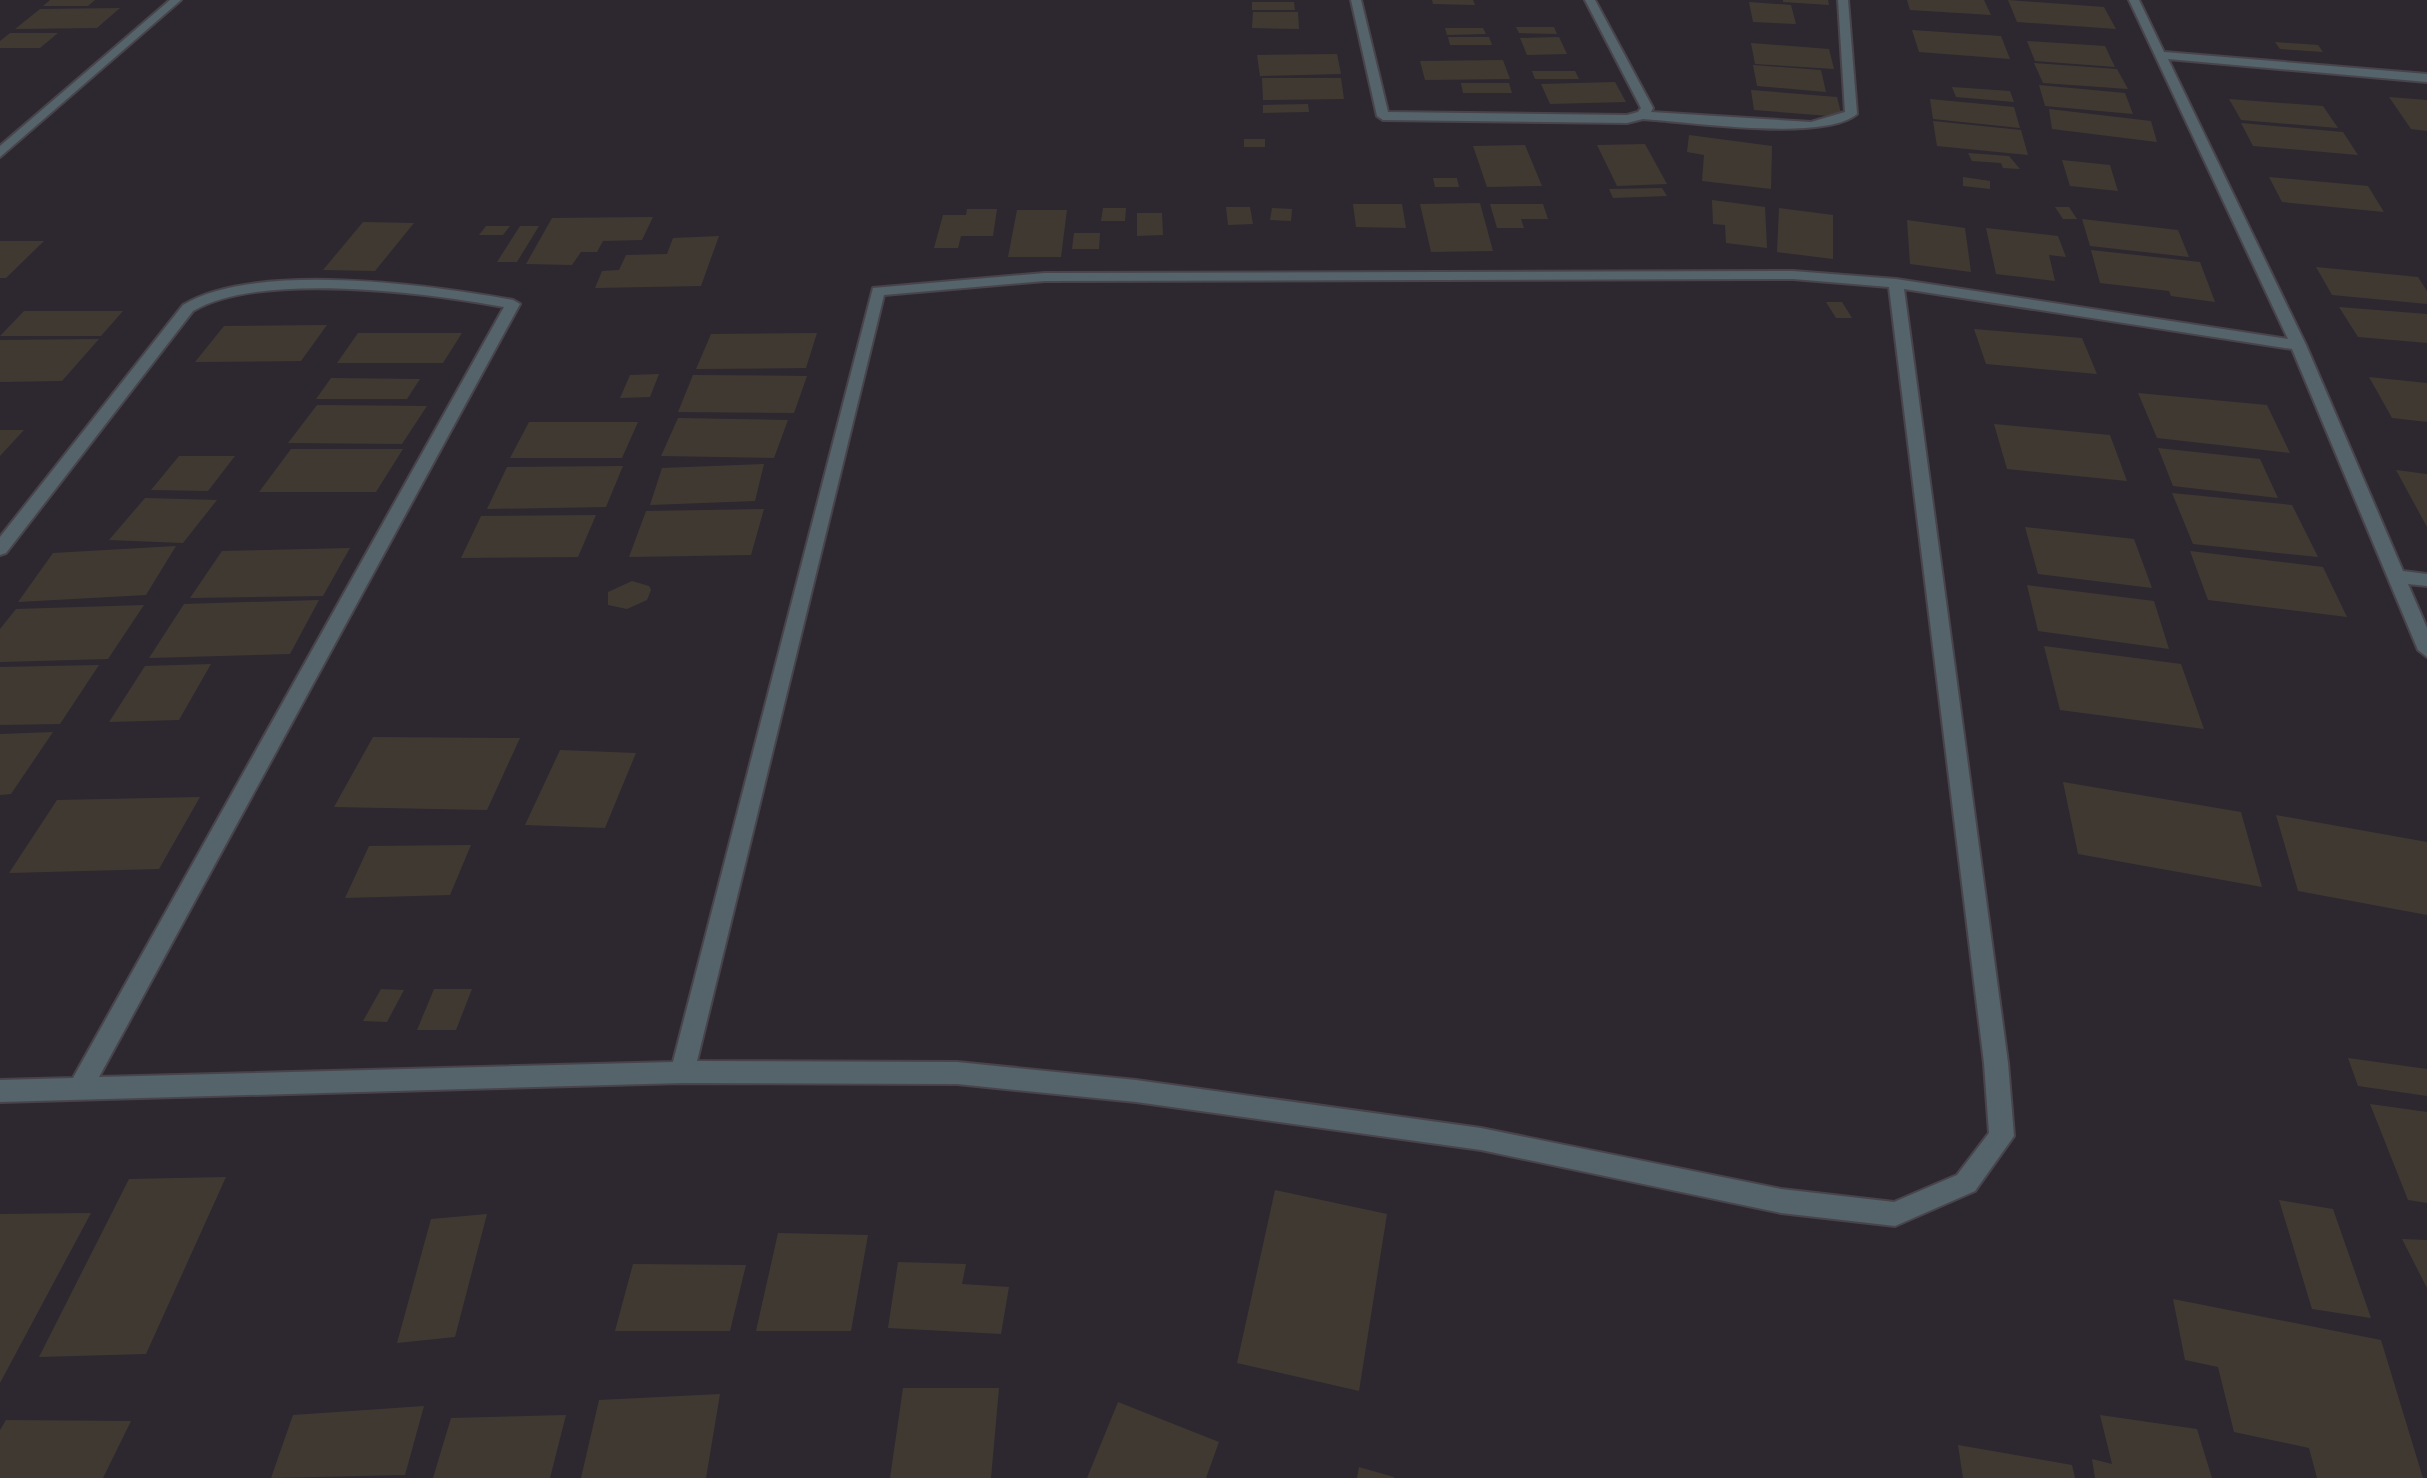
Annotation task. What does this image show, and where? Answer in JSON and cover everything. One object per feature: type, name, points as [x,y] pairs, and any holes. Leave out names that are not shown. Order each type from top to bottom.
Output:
[{"type":"street","points":[[0,153],[176,0]]},
{"type":"street","points":[[1356,0],[1383,116],[1627,119],[1643,115],[1811,126],[1851,114],[1843,0]]},
{"type":"street","points":[[1590,0],[1647,108],[1643,115]]},
{"type":"street","points":[[2134,0],[2298,345],[2427,650]]},
{"type":"street","points":[[2161,55],[2427,78]]},
{"type":"street","points":[[0,129],[26,130]]},
{"type":"street","points":[[682,1072],[878,291],[1045,277],[1778,275],[1896,283],[2298,345]]},
{"type":"street","points":[[0,1091],[682,1072],[957,1073],[1136,1091],[1481,1139],[1781,1201],[1895,1214],[1966,1183],[2002,1136],[1996,1063],[1896,283]]},
{"type":"street","points":[[0,549],[188,308],[208,296],[235,289],[274,285],[429,289],[513,304],[81,1087]]},
{"type":"street","points":[[2394,576],[2427,580]]},
{"type":"building","points":[[50,0],[95,0],[88,6],[43,6]]},
{"type":"building","points":[[1432,0],[1473,0],[1475,5],[1433,4]]},
{"type":"building","points":[[1828,0],[1829,5],[1783,2]]},
{"type":"building","points":[[1907,0],[1984,0],[1991,15],[1910,10]]},
{"type":"building","points":[[2008,0],[2104,7],[2116,29],[2017,22]]},
{"type":"building","points":[[1252,2],[1294,2],[1295,10],[1252,10]]},
{"type":"building","points":[[1749,2],[1791,5],[1796,24],[1753,22]]},
{"type":"building","points":[[120,8],[97,28],[15,29],[40,9]]},
{"type":"building","points":[[1253,12],[1298,12],[1299,29],[1252,28]]},
{"type":"building","points":[[1516,27],[1554,27],[1557,34],[1519,33]]},
{"type":"building","points":[[1445,28],[1483,28],[1486,34],[1447,35]]},
{"type":"building","points":[[1912,30],[2001,36],[2010,59],[1919,52]]},
{"type":"building","points":[[10,33],[58,33],[40,48],[0,48],[0,41]]},
{"type":"building","points":[[1448,37],[1489,37],[1492,45],[1450,45]]},
{"type":"building","points":[[1559,37],[1567,54],[1527,55],[1520,38]]},
{"type":"building","points":[[2027,41],[2105,46],[2115,67],[2035,61]]},
{"type":"building","points":[[2275,42],[2318,45],[2323,52],[2280,49]]},
{"type":"building","points":[[1751,43],[1829,49],[1834,69],[1755,64]]},
{"type":"building","points":[[1337,54],[1341,74],[1260,76],[1257,55]]},
{"type":"building","points":[[1503,60],[1510,79],[1425,80],[1420,61]]},
{"type":"building","points":[[2034,63],[2117,69],[2128,89],[2043,83]]},
{"type":"building","points":[[1753,65],[1821,70],[1826,92],[1757,86]]},
{"type":"building","points":[[1532,71],[1575,71],[1579,79],[1535,79]]},
{"type":"building","points":[[1262,78],[1341,78],[1344,99],[1263,100]]},
{"type":"building","points":[[1615,82],[1626,102],[1550,104],[1541,84]]},
{"type":"building","points":[[1461,83],[1509,83],[1512,93],[1463,93]]},
{"type":"building","points":[[2039,85],[2125,93],[2133,114],[2045,106]]},
{"type":"building","points":[[1952,87],[2010,91],[2014,102],[1956,97]]},
{"type":"building","points":[[1751,90],[1837,97],[1842,117],[1754,110]]},
{"type":"building","points":[[2389,97],[2427,100],[2427,131],[2411,129]]},
{"type":"building","points":[[1930,99],[2014,107],[2020,128],[1933,119]]},
{"type":"building","points":[[2229,99],[2323,106],[2338,128],[2241,120]]},
{"type":"building","points":[[1308,104],[1309,112],[1263,113],[1263,105]]},
{"type":"building","points":[[2049,109],[2151,121],[2157,142],[2052,129]]},
{"type":"building","points":[[1933,121],[2021,130],[2028,155],[1937,146]]},
{"type":"building","points":[[2241,123],[2343,132],[2358,155],[2253,146]]},
{"type":"building","points":[[1689,135],[1772,146],[1771,189],[1702,181],[1704,155],[1687,152]]},
{"type":"building","points":[[1244,139],[1265,139],[1265,147],[1244,147]]},
{"type":"building","points":[[1645,144],[1667,184],[1617,186],[1597,145]]},
{"type":"building","points":[[1525,145],[1542,186],[1487,187],[1473,146]]},
{"type":"building","points":[[1968,153],[2009,156],[2020,169],[2003,168],[2001,163],[1972,161]]},
{"type":"building","points":[[2062,160],[2110,165],[2118,191],[2070,186]]},
{"type":"building","points":[[1963,177],[1990,181],[1990,189],[1963,186]]},
{"type":"building","points":[[2269,177],[2368,186],[2384,212],[2282,202]]},
{"type":"building","points":[[1433,178],[1457,178],[1459,187],[1435,187]]},
{"type":"building","points":[[1662,188],[1667,196],[1613,198],[1609,189]]},
{"type":"building","points":[[1712,200],[1765,207],[1767,248],[1726,243],[1725,225],[1713,224]]},
{"type":"building","points":[[1480,203],[1493,251],[1431,252],[1420,204]]},
{"type":"building","points":[[1353,204],[1402,204],[1406,228],[1356,227]]},
{"type":"building","points":[[1490,204],[1543,204],[1548,219],[1521,219],[1524,228],[1497,228]]},
{"type":"building","points":[[1226,207],[1250,207],[1253,224],[1228,225]]},
{"type":"building","points":[[2055,207],[2069,207],[2077,219],[2063,219]]},
{"type":"building","points":[[1103,208],[1126,208],[1125,221],[1101,221]]},
{"type":"building","points":[[1272,208],[1292,209],[1291,221],[1270,220]]},
{"type":"building","points":[[1779,208],[1833,215],[1833,259],[1777,252]]},
{"type":"building","points":[[967,209],[997,209],[993,236],[961,236],[958,248],[934,248],[943,215],[966,215]]},
{"type":"building","points":[[1017,210],[1067,210],[1061,257],[1008,257]]},
{"type":"building","points":[[1137,213],[1162,213],[1163,235],[1137,236]]},
{"type":"building","points":[[653,217],[642,240],[603,241],[597,252],[581,252],[572,265],[526,264],[552,218]]},
{"type":"building","points":[[2082,219],[2178,230],[2189,257],[2090,246]]},
{"type":"building","points":[[1907,220],[1965,228],[1971,272],[1910,264]]},
{"type":"building","points":[[363,222],[414,223],[375,271],[323,270]]},
{"type":"building","points":[[486,226],[510,226],[503,235],[479,235]]},
{"type":"building","points":[[520,226],[539,226],[517,262],[497,262]]},
{"type":"building","points":[[1986,228],[2058,236],[2066,257],[2049,255],[2055,281],[1996,274]]},
{"type":"building","points":[[1074,233],[1100,233],[1099,249],[1072,249]]},
{"type":"building","points":[[719,236],[701,286],[595,288],[602,271],[619,270],[626,255],[667,254],[673,238]]},
{"type":"building","points":[[0,241],[44,241],[6,278],[0,278]]},
{"type":"building","points":[[2091,250],[2200,262],[2215,302],[2171,296],[2169,291],[2100,283]]},
{"type":"building","points":[[2316,267],[2418,277],[2427,291],[2427,304],[2332,295]]},
{"type":"building","points":[[1826,302],[1842,302],[1852,318],[1836,318]]},
{"type":"building","points":[[2339,307],[2427,314],[2427,343],[2358,337]]},
{"type":"building","points":[[24,311],[123,311],[101,336],[0,336]]},
{"type":"building","points":[[327,325],[301,361],[195,362],[224,326]]},
{"type":"building","points":[[1974,329],[2082,338],[2097,374],[1986,364]]},
{"type":"building","points":[[358,333],[462,333],[443,363],[337,363]]},
{"type":"building","points":[[817,333],[806,368],[696,369],[711,334]]},
{"type":"building","points":[[99,339],[62,381],[0,382],[0,340]]},
{"type":"building","points":[[659,374],[650,397],[620,398],[630,375]]},
{"type":"building","points":[[693,375],[807,376],[794,413],[678,412]]},
{"type":"building","points":[[2369,377],[2427,383],[2427,422],[2392,418]]},
{"type":"building","points":[[331,378],[420,379],[407,399],[316,399]]},
{"type":"building","points":[[2138,393],[2267,405],[2290,453],[2157,438]]},
{"type":"building","points":[[317,405],[427,406],[402,444],[288,443]]},
{"type":"building","points":[[678,418],[788,420],[774,458],[661,456]]},
{"type":"building","points":[[529,422],[638,422],[622,458],[510,458]]},
{"type":"building","points":[[1994,424],[2110,435],[2127,481],[2007,469]]},
{"type":"building","points":[[0,430],[24,430],[0,456]]},
{"type":"building","points":[[2158,448],[2260,459],[2278,498],[2173,486]]},
{"type":"building","points":[[291,449],[403,449],[376,492],[259,492]]},
{"type":"building","points":[[179,456],[235,456],[208,491],[151,490]]},
{"type":"building","points":[[764,464],[755,501],[650,505],[662,468]]},
{"type":"building","points":[[623,466],[606,507],[487,509],[507,467]]},
{"type":"building","points":[[2396,470],[2427,474],[2427,527]]},
{"type":"building","points":[[2172,493],[2292,505],[2318,557],[2193,544]]},
{"type":"building","points":[[145,498],[217,500],[183,543],[109,540]]},
{"type":"building","points":[[764,509],[751,555],[629,557],[646,511]]},
{"type":"building","points":[[596,515],[578,557],[461,558],[481,516]]},
{"type":"building","points":[[2025,527],[2134,539],[2152,588],[2038,574]]},
{"type":"building","points":[[176,546],[146,595],[18,602],[53,553]]},
{"type":"building","points":[[350,548],[323,596],[190,598],[222,551]]},
{"type":"building","points":[[2190,551],[2323,567],[2347,617],[2208,600]]},
{"type":"building","points":[[632,581],[649,586],[651,590],[647,600],[627,609],[608,605],[608,592]]},
{"type":"building","points":[[2027,585],[2154,601],[2169,649],[2038,631]]},
{"type":"building","points":[[319,600],[290,654],[149,658],[184,604]]},
{"type":"building","points":[[144,605],[108,659],[0,662],[0,629],[16,609]]},
{"type":"building","points":[[2044,646],[2181,664],[2204,729],[2060,710]]},
{"type":"building","points":[[211,664],[179,720],[109,722],[145,666]]},
{"type":"building","points":[[99,665],[60,724],[0,725],[0,667]]},
{"type":"building","points":[[53,732],[11,794],[0,795],[0,734]]},
{"type":"building","points":[[373,737],[520,738],[487,810],[334,807]]},
{"type":"building","points":[[560,750],[636,753],[605,828],[525,825]]},
{"type":"building","points":[[2063,782],[2241,812],[2262,887],[2078,854]]},
{"type":"building","points":[[200,797],[159,869],[9,873],[57,800]]},
{"type":"building","points":[[2276,815],[2427,842],[2427,915],[2298,891]]},
{"type":"building","points":[[471,845],[450,895],[345,898],[369,846]]},
{"type":"building","points":[[381,989],[404,990],[387,1022],[363,1021]]},
{"type":"building","points":[[434,989],[472,989],[456,1030],[417,1030]]},
{"type":"building","points":[[2348,1058],[2427,1069],[2427,1096],[2358,1086]]},
{"type":"building","points":[[2370,1104],[2427,1112],[2427,1203],[2408,1200]]},
{"type":"building","points":[[226,1177],[146,1354],[39,1357],[129,1179]]},
{"type":"building","points":[[1275,1190],[1387,1214],[1359,1391],[1237,1363]]},
{"type":"building","points":[[2279,1200],[2333,1209],[2371,1318],[2312,1309]]},
{"type":"building","points":[[91,1213],[0,1383],[0,1214]]},
{"type":"building","points":[[487,1214],[455,1337],[397,1343],[431,1219]]},
{"type":"building","points":[[778,1233],[868,1235],[851,1331],[756,1331]]},
{"type":"building","points":[[2402,1239],[2427,1240],[2427,1288]]},
{"type":"building","points":[[898,1262],[966,1264],[962,1284],[1009,1287],[1001,1334],[888,1328]]},
{"type":"building","points":[[633,1264],[746,1265],[730,1331],[615,1331]]},
{"type":"building","points":[[2173,1299],[2381,1340],[2423,1478],[2317,1478],[2309,1448],[2234,1432],[2218,1367],[2185,1360]]},
{"type":"building","points":[[903,1388],[999,1388],[991,1478],[890,1478]]},
{"type":"building","points":[[720,1394],[706,1478],[581,1478],[599,1400]]},
{"type":"building","points":[[1118,1402],[1219,1442],[1206,1478],[1087,1478]]},
{"type":"building","points":[[424,1406],[405,1475],[271,1478],[293,1415]]},
{"type":"building","points":[[566,1415],[550,1478],[433,1478],[451,1418]]},
{"type":"building","points":[[2100,1415],[2197,1429],[2212,1478],[2095,1478],[2092,1459],[2112,1464]]},
{"type":"building","points":[[6,1420],[131,1421],[103,1478],[0,1478],[0,1430]]},
{"type":"building","points":[[1958,1445],[2072,1465],[2075,1478],[1963,1478]]},
{"type":"building","points":[[1359,1467],[1394,1477],[1394,1478],[1357,1478]]}]
